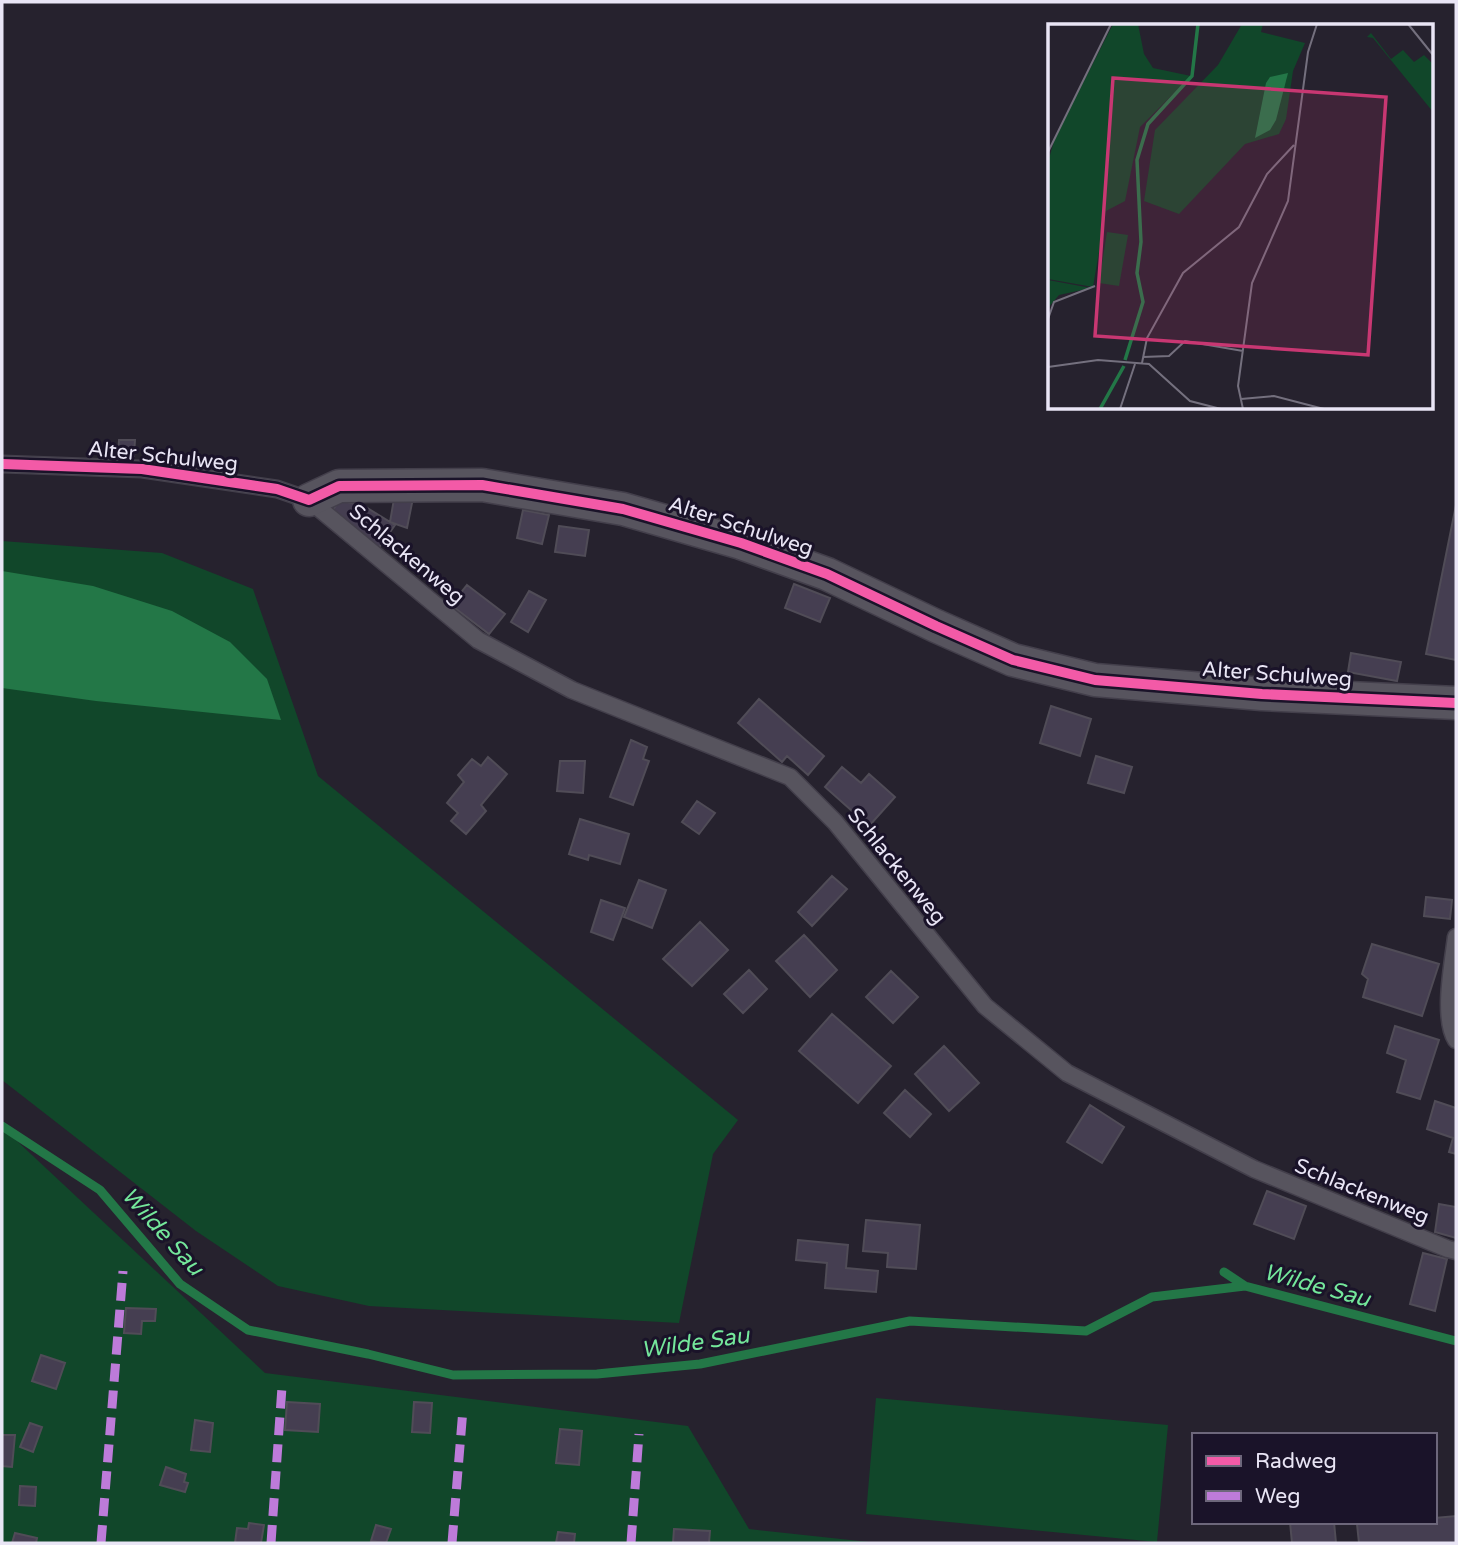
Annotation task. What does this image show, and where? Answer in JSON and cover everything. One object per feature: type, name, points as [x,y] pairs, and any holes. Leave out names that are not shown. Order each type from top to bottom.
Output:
[{"type":"street","name":"Alter Schulweg","points":[[309,500],[339,486],[482,485],[623,509],[741,543],[827,574],[1013,660],[1095,680],[1262,694],[1456,703]]},
{"type":"lane","name":"Alter Schulweg","points":[[2,464],[142,469],[277,489],[309,500]]},
{"type":"lane","name":"Schlackenweg","points":[[309,500],[478,640],[572,690],[790,777],[835,822],[985,1006],[1067,1073],[1254,1169],[1456,1251]]},
{"type":"lane","points":[[1456,937],[1449,1003],[1452,1033],[1456,1040]]},
{"type":"shaded area","points":[[2,541],[162,553],[253,589],[318,776],[738,1120],[713,1154],[679,1323],[369,1306],[278,1286],[196,1231],[2,1080]]},
{"type":"shaded area","points":[[2,571],[93,586],[172,611],[230,642],[267,679],[281,720],[96,701],[2,688]]},
{"type":"shaded area","points":[[2,1127],[265,1373],[688,1426],[749,1529],[878,1543],[2,1543]]},
{"type":"shaded area","points":[[876,1398],[1168,1425],[1157,1542],[866,1514]]},
{"type":"building","points":[[119,440],[135,440],[134,456],[118,456]]},
{"type":"building","points":[[413,498],[407,528],[390,522],[394,499]]},
{"type":"building","points":[[339,500],[364,506],[395,525],[378,549],[330,515]]},
{"type":"building","points":[[1456,505],[1456,660],[1426,654]]},
{"type":"building","points":[[523,510],[549,515],[542,544],[517,538]]},
{"type":"building","points":[[559,526],[589,530],[585,556],[555,552]]},
{"type":"building","points":[[794,584],[830,598],[820,622],[785,608]]},
{"type":"building","points":[[467,585],[505,614],[489,634],[451,605]]},
{"type":"building","points":[[529,591],[546,600],[528,632],[511,622]]},
{"type":"building","points":[[1351,653],[1401,662],[1397,681],[1348,672]]},
{"type":"building","points":[[759,699],[824,756],[808,775],[787,756],[782,762],[738,723]]},
{"type":"building","points":[[1051,706],[1091,719],[1080,756],[1040,743]]},
{"type":"building","points":[[631,740],[647,747],[643,759],[649,761],[633,805],[610,797]]},
{"type":"building","points":[[1096,756],[1132,767],[1124,793],[1088,783]]},
{"type":"building","points":[[488,757],[507,774],[481,805],[486,811],[466,834],[451,821],[458,813],[447,803],[464,782],[458,775],[472,759],[481,766]]},
{"type":"building","points":[[560,761],[585,761],[583,793],[557,791]]},
{"type":"building","points":[[842,767],[861,783],[869,774],[895,797],[869,826],[825,787]]},
{"type":"building","points":[[697,801],[715,813],[699,834],[682,822]]},
{"type":"building","points":[[580,819],[629,834],[620,864],[589,855],[588,860],[569,854]]},
{"type":"building","points":[[832,876],[847,889],[812,926],[798,912]]},
{"type":"building","points":[[639,880],[666,890],[652,928],[624,917]]},
{"type":"building","points":[[1426,897],[1452,900],[1450,919],[1424,916]]},
{"type":"building","points":[[601,900],[625,908],[613,940],[591,932]]},
{"type":"building","points":[[700,922],[728,950],[692,986],[663,959]]},
{"type":"building","points":[[804,935],[837,970],[810,997],[776,961]]},
{"type":"building","points":[[1372,944],[1439,964],[1422,1016],[1363,997],[1368,979],[1362,974]]},
{"type":"building","points":[[749,970],[767,989],[743,1013],[724,994]]},
{"type":"building","points":[[891,971],[918,997],[893,1023],[866,997]]},
{"type":"building","points":[[832,1014],[891,1066],[858,1103],[799,1051]]},
{"type":"building","points":[[1395,1026],[1439,1040],[1420,1099],[1397,1092],[1406,1060],[1387,1053]]},
{"type":"building","points":[[944,1046],[979,1083],[949,1111],[915,1074]]},
{"type":"building","points":[[905,1090],[931,1114],[910,1137],[884,1113]]},
{"type":"building","points":[[1435,1101],[1456,1108],[1456,1154],[1449,1152],[1453,1138],[1427,1129]]},
{"type":"building","points":[[1090,1105],[1124,1127],[1102,1163],[1067,1142]]},
{"type":"building","points":[[1267,1191],[1306,1206],[1294,1239],[1254,1224]]},
{"type":"building","points":[[1439,1204],[1456,1207],[1456,1238],[1435,1232]]},
{"type":"building","points":[[866,1220],[920,1225],[916,1269],[887,1267],[888,1253],[863,1251]]},
{"type":"building","points":[[798,1240],[848,1245],[846,1268],[878,1271],[876,1292],[825,1288],[827,1263],[796,1260]]},
{"type":"building","points":[[1423,1253],[1447,1259],[1435,1311],[1410,1304]]},
{"type":"building","points":[[126,1308],[156,1309],[155,1321],[142,1321],[141,1334],[124,1333]]},
{"type":"building","points":[[41,1355],[65,1363],[56,1389],[32,1381]]},
{"type":"building","points":[[287,1402],[320,1404],[318,1432],[285,1430]]},
{"type":"building","points":[[414,1402],[432,1403],[430,1433],[412,1432]]},
{"type":"building","points":[[195,1420],[213,1423],[210,1452],[191,1450]]},
{"type":"building","points":[[30,1423],[42,1427],[33,1452],[20,1447]]},
{"type":"building","points":[[560,1429],[582,1431],[579,1465],[556,1463]]},
{"type":"building","points":[[2,1435],[15,1435],[12,1467],[2,1466]]},
{"type":"building","points":[[166,1467],[186,1474],[184,1482],[188,1483],[185,1492],[160,1485]]},
{"type":"building","points":[[20,1486],[36,1487],[35,1506],[19,1505]]},
{"type":"building","points":[[1456,1516],[1456,1543],[1359,1543],[1357,1524],[1437,1524],[1437,1518]]},
{"type":"building","points":[[249,1523],[264,1525],[261,1543],[235,1543],[237,1528],[248,1529]]},
{"type":"building","points":[[1290,1524],[1334,1524],[1336,1543],[1292,1543]]},
{"type":"building","points":[[376,1525],[391,1529],[386,1543],[371,1541]]},
{"type":"building","points":[[674,1529],[710,1531],[709,1543],[673,1543]]},
{"type":"building","points":[[558,1532],[575,1534],[574,1543],[556,1543]]},
{"type":"building","points":[[15,1533],[37,1538],[36,1543],[12,1543]]},
{"type":"waterway","name":"Wilde Sau","points":[[2,1126],[100,1190],[180,1284],[248,1330],[368,1354],[453,1375],[597,1374],[700,1364],[910,1321],[1086,1331],[1152,1297],[1245,1286],[1456,1341]]},
{"type":"waterway","points":[[1224,1272],[1245,1286]]},
{"type":"marked path","points":[[101,1543],[123,1271]]},
{"type":"marked path","points":[[271,1543],[282,1387]]},
{"type":"marked path","points":[[452,1543],[463,1409]]},
{"type":"marked path","points":[[631,1543],[639,1434]]},
{"type":"cycle path","points":[[2,464],[142,469],[277,489],[309,500],[339,486],[482,485],[623,509],[741,543],[827,574],[1013,660],[1095,680],[1262,694],[1456,703]]}]
